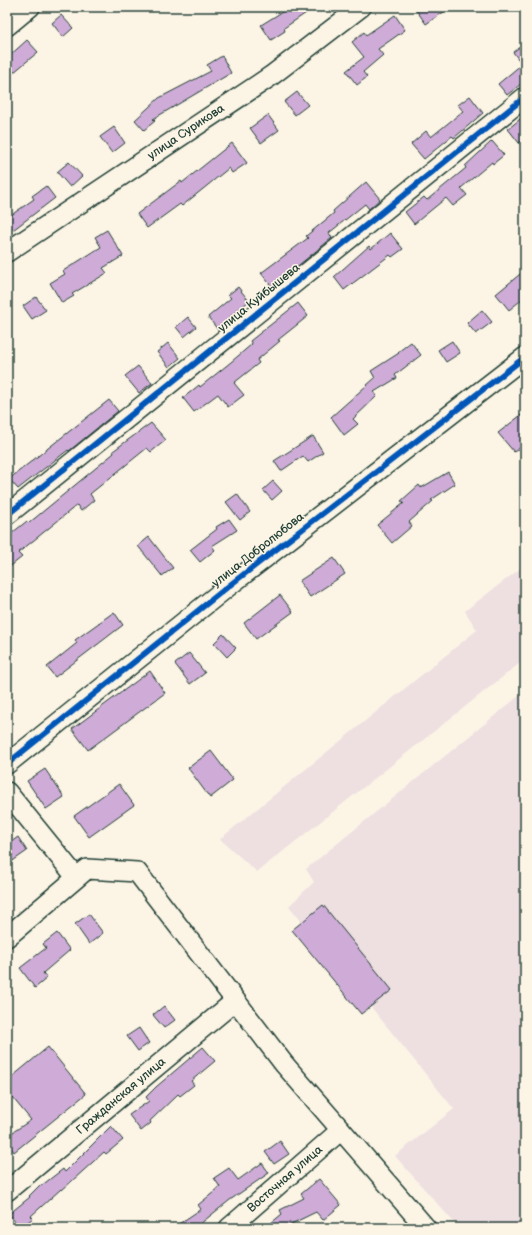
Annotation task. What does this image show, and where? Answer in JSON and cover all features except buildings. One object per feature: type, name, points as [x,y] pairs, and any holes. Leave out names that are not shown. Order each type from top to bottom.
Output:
[{"type":"street","points":[[7,26],[30,7]]},
{"type":"street","name":"улица Сурикова","points":[[7,252],[271,76],[361,7]]},
{"type":"street","name":"улица Куйбышева","points":[[7,515],[525,97]]},
{"type":"street","name":"улица Добролюбова","points":[[7,764],[230,585],[525,357]]},
{"type":"street","points":[[7,792],[82,873]]},
{"type":"street","points":[[7,937],[82,873],[137,872],[284,1064],[426,1228]]},
{"type":"street","name":"Гражданская улица","points":[[7,1190],[235,1001]]},
{"type":"street","name":"Восточная улица","points":[[229,1228],[341,1130]]},
{"type":"shaded area","points":[[521,568],[525,572],[525,659],[257,872],[220,839],[477,630],[465,611]]},
{"type":"shaded area","points":[[525,691],[525,1225],[521,1228],[459,1228],[395,1156],[454,1109],[289,906],[314,882],[306,869]]},
{"type":"cycle path","points":[[7,515],[525,97]]},
{"type":"cycle path","points":[[7,764],[230,585],[525,357]]}]
